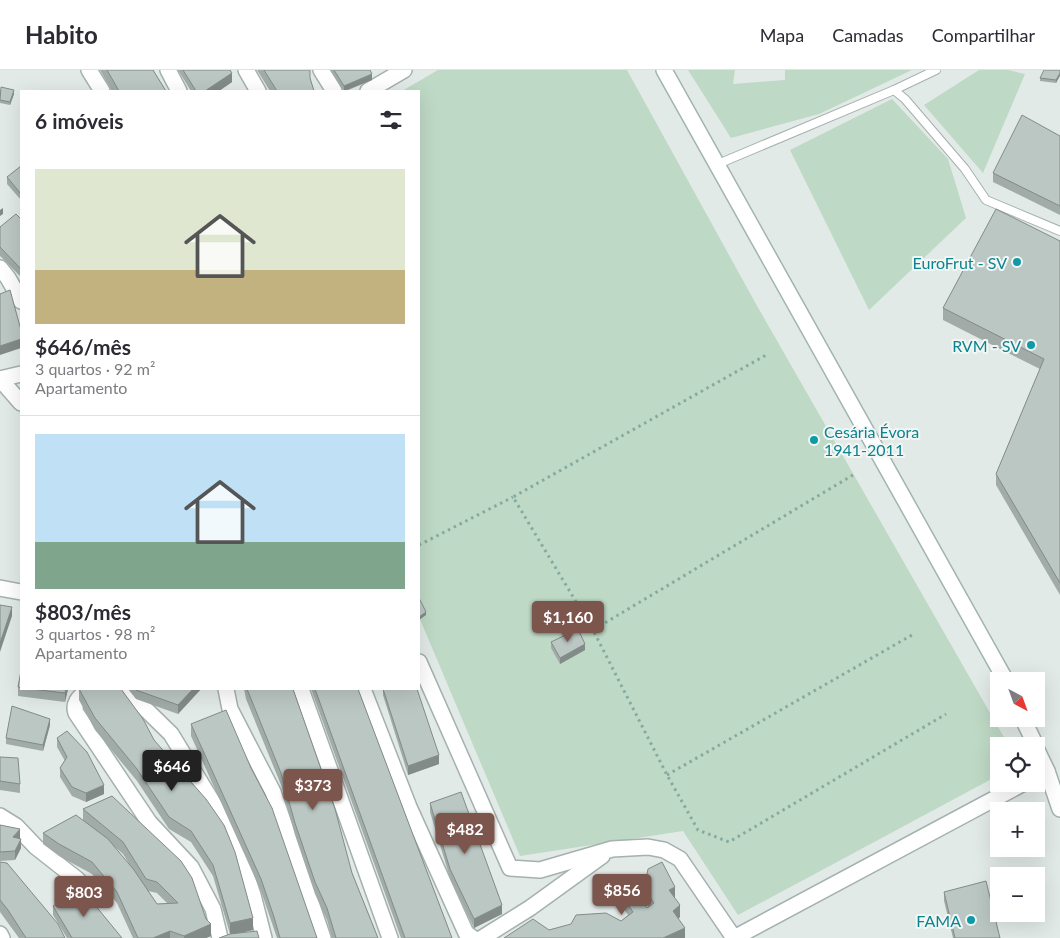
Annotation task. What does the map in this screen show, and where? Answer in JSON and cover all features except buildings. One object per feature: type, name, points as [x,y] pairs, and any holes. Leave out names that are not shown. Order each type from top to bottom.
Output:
[{"type":"street","points":[[89,70],[101,90]]},
{"type":"street","points":[[168,70],[179,90]]},
{"type":"street","points":[[246,70],[257,90]]},
{"type":"street","points":[[321,70],[333,90]]},
{"type":"street","points":[[664,70],[1001,672]]},
{"type":"street","points":[[370,90],[399,71]]},
{"type":"street","points":[[0,268],[20,299]]},
{"type":"street","points":[[20,374],[0,379],[20,402]]},
{"type":"street","points":[[0,588],[20,592]]},
{"type":"street","points":[[420,664],[510,868],[540,870],[612,849],[648,847],[664,850],[680,859],[734,938],[1007,792]]},
{"type":"street","points":[[87,690],[75,703],[76,713],[149,822],[191,867],[213,909],[220,938]]},
{"type":"street","points":[[126,690],[171,734],[232,834],[253,895],[264,938]]},
{"type":"street","points":[[226,690],[230,709],[273,792],[323,938]]},
{"type":"street","points":[[300,690],[390,938]]},
{"type":"street","points":[[363,690],[409,807],[466,933],[473,938]]},
{"type":"street","points":[[1045,781],[1060,810]]},
{"type":"street","points":[[0,816],[16,826],[36,847],[78,880]]},
{"type":"street","points":[[482,938],[530,908],[612,849]]},
{"type":"street","points":[[0,934],[2,938]]},
{"type":"lane","points":[[718,164],[894,90],[936,70]]},
{"type":"lane","points":[[894,90],[965,169],[986,200],[1060,231]]},
{"type":"path","points":[[420,544],[513,497],[768,354]]},
{"type":"path","points":[[594,630],[853,475]]},
{"type":"path","points":[[513,497],[594,630],[667,775],[698,830],[729,842],[946,714]]},
{"type":"path","points":[[667,775],[912,635]]},
{"type":"green space","points":[[438,70],[627,70],[756,304],[990,713],[990,728],[999,728],[1004,737],[990,737],[990,780],[738,915],[683,831],[520,856],[420,619],[420,90],[404,90]]},
{"type":"green space","points":[[688,70],[735,70],[733,84],[785,80],[785,70],[912,70],[819,114],[731,138]]},
{"type":"green space","points":[[979,70],[1008,70],[1025,74],[983,173],[924,105]]},
{"type":"green space","points":[[892,99],[948,159],[966,218],[869,310],[790,150]]},
{"type":"place","name":"EuroFrut - SV","points":[[1017,262]]},
{"type":"place","name":"RVM - SV","points":[[1031,345]]},
{"type":"place","name":"Cesária Évora 1941-2011","points":[[814,440]]},
{"type":"place","name":"FAMA","points":[[971,920]]}]
